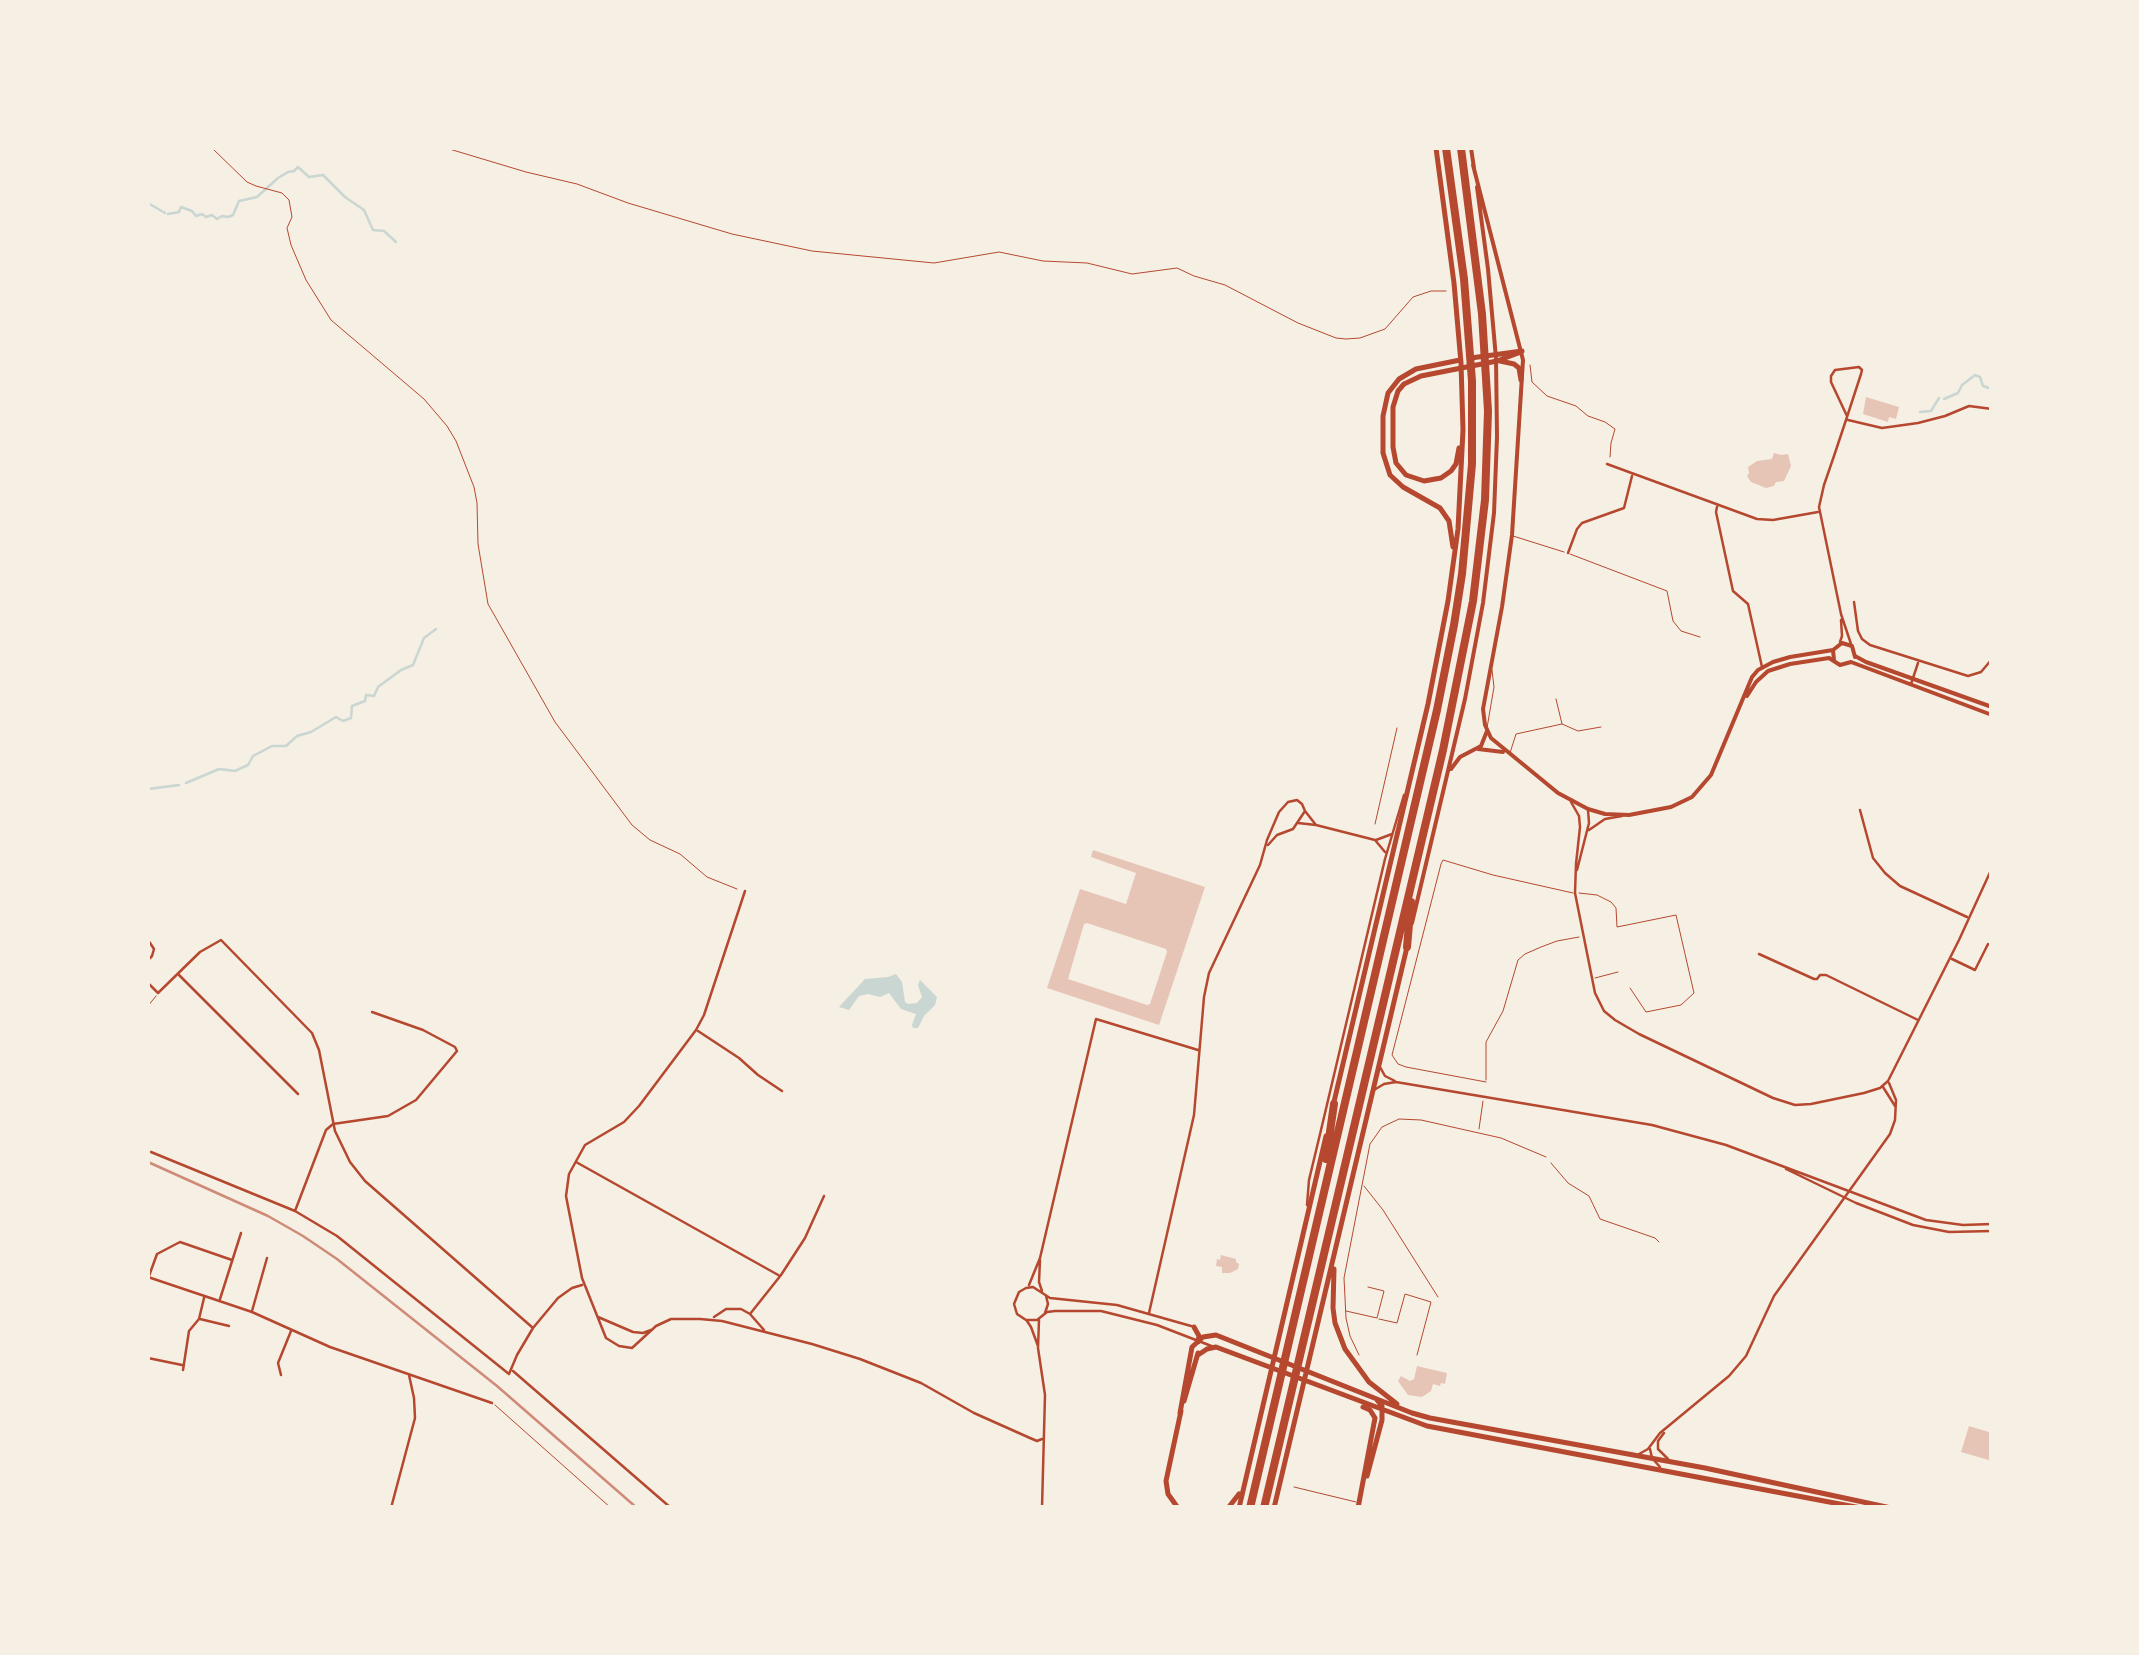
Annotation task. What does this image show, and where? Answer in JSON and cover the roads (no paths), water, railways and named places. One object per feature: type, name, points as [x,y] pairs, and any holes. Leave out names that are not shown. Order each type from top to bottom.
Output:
[{"type":"highway","points":[[1250,1508],[1426,758],[1454,624],[1466,541],[1472,464],[1464,279],[1446,148]]},
{"type":"highway","points":[[1264,1508],[1469,627],[1480,548],[1492,379],[1490,341],[1461,148]]},
{"type":"highway","points":[[1406,947],[1413,878]]},
{"type":"highway","points":[[1324,1189],[1334,1104]]},
{"type":"main road","points":[[1436,148],[1465,345]]},
{"type":"main road","points":[[1463,430],[1452,471],[1434,481],[1412,479],[1401,470],[1394,456],[1395,398],[1404,384],[1421,376],[1497,362],[1522,351]]},
{"type":"main road","points":[[1454,563],[1452,530],[1445,514],[1395,482],[1386,468],[1386,400],[1399,379],[1416,369],[1522,351]]},
{"type":"main road","points":[[1497,362],[1514,364],[1521,380]]},
{"type":"main road","points":[[1239,1508],[1442,640],[1454,563],[1467,382]]},
{"type":"main road","points":[[1276,1508],[1406,947]]},
{"type":"main road","points":[[1335,1251],[1333,1308],[1345,1349],[1369,1382],[1412,1413]]},
{"type":"main road","points":[[1180,1413],[1198,1355],[1199,1336],[1194,1327]]},
{"type":"main road","points":[[1192,1347],[1198,1340],[1216,1335],[1412,1413],[1891,1508]]},
{"type":"main road","points":[[1178,1508],[1168,1494],[1166,1481],[1192,1347],[1188,1336]]},
{"type":"main road","points":[[1198,1355],[1216,1348],[1427,1426],[1860,1508]]},
{"type":"main road","points":[[1348,1398],[1370,1410],[1374,1418],[1358,1506]]},
{"type":"main road","points":[[1358,1506],[1382,1420],[1377,1399]]},
{"type":"main road","points":[[1382,1420],[1396,1416]]},
{"type":"main road","points":[[1228,1508],[1244,1487]]},
{"type":"street","points":[[1447,774],[1460,757],[1484,742],[1487,731],[1483,710],[1512,536],[1524,369],[1471,148]]},
{"type":"street","points":[[1474,165],[1490,341]]},
{"type":"street","points":[[1847,418],[1831,376],[1835,370],[1859,366],[1862,370],[1847,418],[1822,493],[1820,512],[1841,614],[1855,656],[1992,707]]},
{"type":"street","points":[[1406,947],[1479,628],[1497,460],[1492,379]]},
{"type":"street","points":[[1847,418],[1882,428],[1945,416],[1969,406],[1992,409]]},
{"type":"street","points":[[1608,464],[1752,518],[1768,520],[1820,512]]},
{"type":"street","points":[[1568,552],[1580,524],[1624,508],[1634,475]]},
{"type":"street","points":[[1718,506],[1716,512],[1733,591],[1748,604],[1762,667]]},
{"type":"street","points":[[1854,602],[1856,626],[1865,642],[1968,676],[1982,672],[1992,659]]},
{"type":"street","points":[[1588,831],[1605,819],[1672,808],[1692,797],[1716,766],[1752,677],[1762,667],[1793,656],[1833,650],[1842,636],[1841,614]]},
{"type":"street","points":[[1839,644],[1852,646]]},
{"type":"street","points":[[1833,650],[1834,660]]},
{"type":"street","points":[[1744,698],[1768,671],[1822,658],[1844,665],[1855,656]]},
{"type":"street","points":[[1911,686],[1919,660]]},
{"type":"street","points":[[1851,662],[1992,715]]},
{"type":"street","points":[[1487,731],[1509,754],[1570,801],[1605,814],[1630,815]]},
{"type":"street","points":[[1476,749],[1509,754]]},
{"type":"street","points":[[1306,1217],[1309,1180],[1385,859],[1402,797],[1408,789]]},
{"type":"street","points":[[1149,1313],[1194,1115],[1209,972],[1260,865],[1279,812],[1291,800],[1300,802],[1316,824]]},
{"type":"street","points":[[1570,801],[1579,816],[1580,827]]},
{"type":"street","points":[[1588,809],[1580,827],[1575,893],[1600,1006],[1614,1020],[1783,1102],[1806,1105],[1864,1093],[1888,1081],[1992,868]]},
{"type":"street","points":[[1575,876],[1588,831],[1588,809]]},
{"type":"street","points":[[1860,810],[1874,858],[1890,878],[1969,917]]},
{"type":"street","points":[[1266,846],[1298,824],[1305,811]]},
{"type":"street","points":[[1298,824],[1316,824],[1375,840],[1392,834]]},
{"type":"street","points":[[1274,825],[1280,834]]},
{"type":"street","points":[[1375,840],[1383,848],[1385,859]]},
{"type":"street","points":[[746,891],[696,1030],[632,1114],[585,1145],[567,1180],[566,1196],[583,1285],[606,1338],[627,1348],[636,1347],[662,1322],[674,1318],[712,1320],[764,1332],[852,1356],[918,1382],[1034,1440],[1042,1439]]},
{"type":"street","points":[[148,940],[154,950],[148,960]]},
{"type":"street","points":[[148,984],[158,993],[200,952],[220,940],[312,1033],[333,1124],[350,1162],[365,1181],[533,1328]]},
{"type":"street","points":[[1950,958],[1975,970],[1988,944],[1992,946]]},
{"type":"street","points":[[1759,954],[1814,980],[1820,974],[1826,975],[1920,1020]]},
{"type":"street","points":[[177,973],[298,1094]]},
{"type":"street","points":[[295,1211],[326,1130],[333,1124],[388,1116],[416,1100],[456,1052],[455,1047],[423,1030],[372,1012]]},
{"type":"street","points":[[1042,1508],[1044,1384],[1031,1326],[1017,1314],[1014,1304],[1019,1292],[1032,1281],[1040,1258],[1096,1019],[1200,1050]]},
{"type":"street","points":[[696,1030],[782,1091]]},
{"type":"street","points":[[1380,1061],[1381,1072],[1396,1082]]},
{"type":"street","points":[[1635,1455],[1650,1447],[1656,1436],[1740,1365],[1774,1296],[1890,1134],[1896,1096],[1888,1081]]},
{"type":"street","points":[[1369,1106],[1378,1086],[1396,1082],[1652,1125],[1716,1142],[1926,1220],[1992,1224]]},
{"type":"street","points":[[1882,1086],[1896,1108]]},
{"type":"street","points":[[150,1151],[295,1211],[337,1236],[510,1372],[670,1508]]},
{"type":"street","points":[[575,1161],[780,1276]]},
{"type":"street","points":[[1771,1162],[1844,1198],[1924,1228],[1992,1232]]},
{"type":"street","points":[[750,1314],[805,1238],[824,1196]]},
{"type":"street","points":[[220,1302],[241,1234]]},
{"type":"street","points":[[232,1260],[180,1242],[157,1254],[148,1277],[252,1312],[330,1347],[492,1403]]},
{"type":"street","points":[[252,1312],[267,1258]]},
{"type":"street","points":[[1026,1320],[1040,1318],[1048,1304],[1039,1282],[1040,1258]]},
{"type":"street","points":[[510,1372],[533,1328],[558,1298],[583,1285]]},
{"type":"street","points":[[1026,1288],[1037,1288],[1050,1298],[1117,1305],[1216,1335]]},
{"type":"street","points":[[148,1358],[183,1368],[190,1331],[205,1297]]},
{"type":"street","points":[[712,1320],[729,1308],[741,1309],[760,1323],[764,1332]]},
{"type":"street","points":[[1045,1313],[1112,1313],[1158,1325],[1216,1348]]},
{"type":"street","points":[[596,1316],[633,1332],[653,1329]]},
{"type":"street","points":[[199,1318],[229,1326]]},
{"type":"street","points":[[1038,1348],[1040,1318]]},
{"type":"street","points":[[606,1338],[607,1329],[614,1326]]},
{"type":"street","points":[[281,1375],[278,1363],[292,1330]]},
{"type":"street","points":[[633,1332],[638,1344]]},
{"type":"street","points":[[391,1508],[415,1418],[408,1374]]},
{"type":"street","points":[[1634,1464],[1652,1458],[1668,1428]]},
{"type":"street","points":[[1650,1447],[1652,1458],[1664,1471]]},
{"type":"street","points":[[1658,1449],[1674,1462]]},
{"type":"lane","points":[[1512,536],[1568,552],[1667,591],[1674,621],[1681,631],[1700,637]]},
{"type":"lane","points":[[1556,700],[1562,724]]},
{"type":"lane","points":[[1509,754],[1516,734],[1562,724],[1578,731],[1601,727]]},
{"type":"lane","points":[[1375,824],[1397,728]]},
{"type":"lane","points":[[1486,1082],[1406,1067],[1392,1055],[1443,860],[1554,890],[1598,895],[1616,908],[1618,927],[1676,915],[1694,993],[1681,1005],[1643,1012],[1630,988]]},
{"type":"lane","points":[[1478,1132],[1486,1082],[1486,1042],[1503,1011],[1518,960],[1557,940],[1584,936]]},
{"type":"lane","points":[[1592,979],[1618,972]]},
{"type":"lane","points":[[148,1006],[158,993]]},
{"type":"lane","points":[[1359,1356],[1344,1310],[1344,1278],[1370,1144],[1376,1135],[1390,1122],[1410,1118],[1478,1132],[1546,1157]]},
{"type":"lane","points":[[1362,1183],[1438,1297]]},
{"type":"lane","points":[[1344,1310],[1377,1318],[1384,1291],[1368,1286]]},
{"type":"lane","points":[[1379,1319],[1396,1323],[1405,1294],[1431,1302],[1416,1355]]},
{"type":"lane","points":[[492,1403],[611,1508]]},
{"type":"lane","points":[[1294,1486],[1358,1506]]},
{"type":"waterway","points":[[168,214],[179,212],[181,207],[196,216],[228,217],[239,201],[257,197],[298,167],[309,177],[323,175],[364,210],[373,230],[384,231],[396,242]]},
{"type":"waterway","points":[[148,203],[165,213]]},
{"type":"waterway","points":[[1944,399],[1958,393],[1975,375],[1983,386],[1992,389]]},
{"type":"waterway","points":[[1920,412],[1931,411],[1939,398]]},
{"type":"waterway","points":[[186,783],[219,769],[235,771],[272,746],[286,746],[297,736],[336,717],[343,721],[351,718],[352,706],[365,701],[366,695],[374,696],[378,687],[413,665],[424,638],[436,629]]},
{"type":"waterway","points":[[148,789],[179,785]]},
{"type":"railway","points":[[148,1162],[268,1216],[337,1259],[497,1386],[637,1508]]}]
